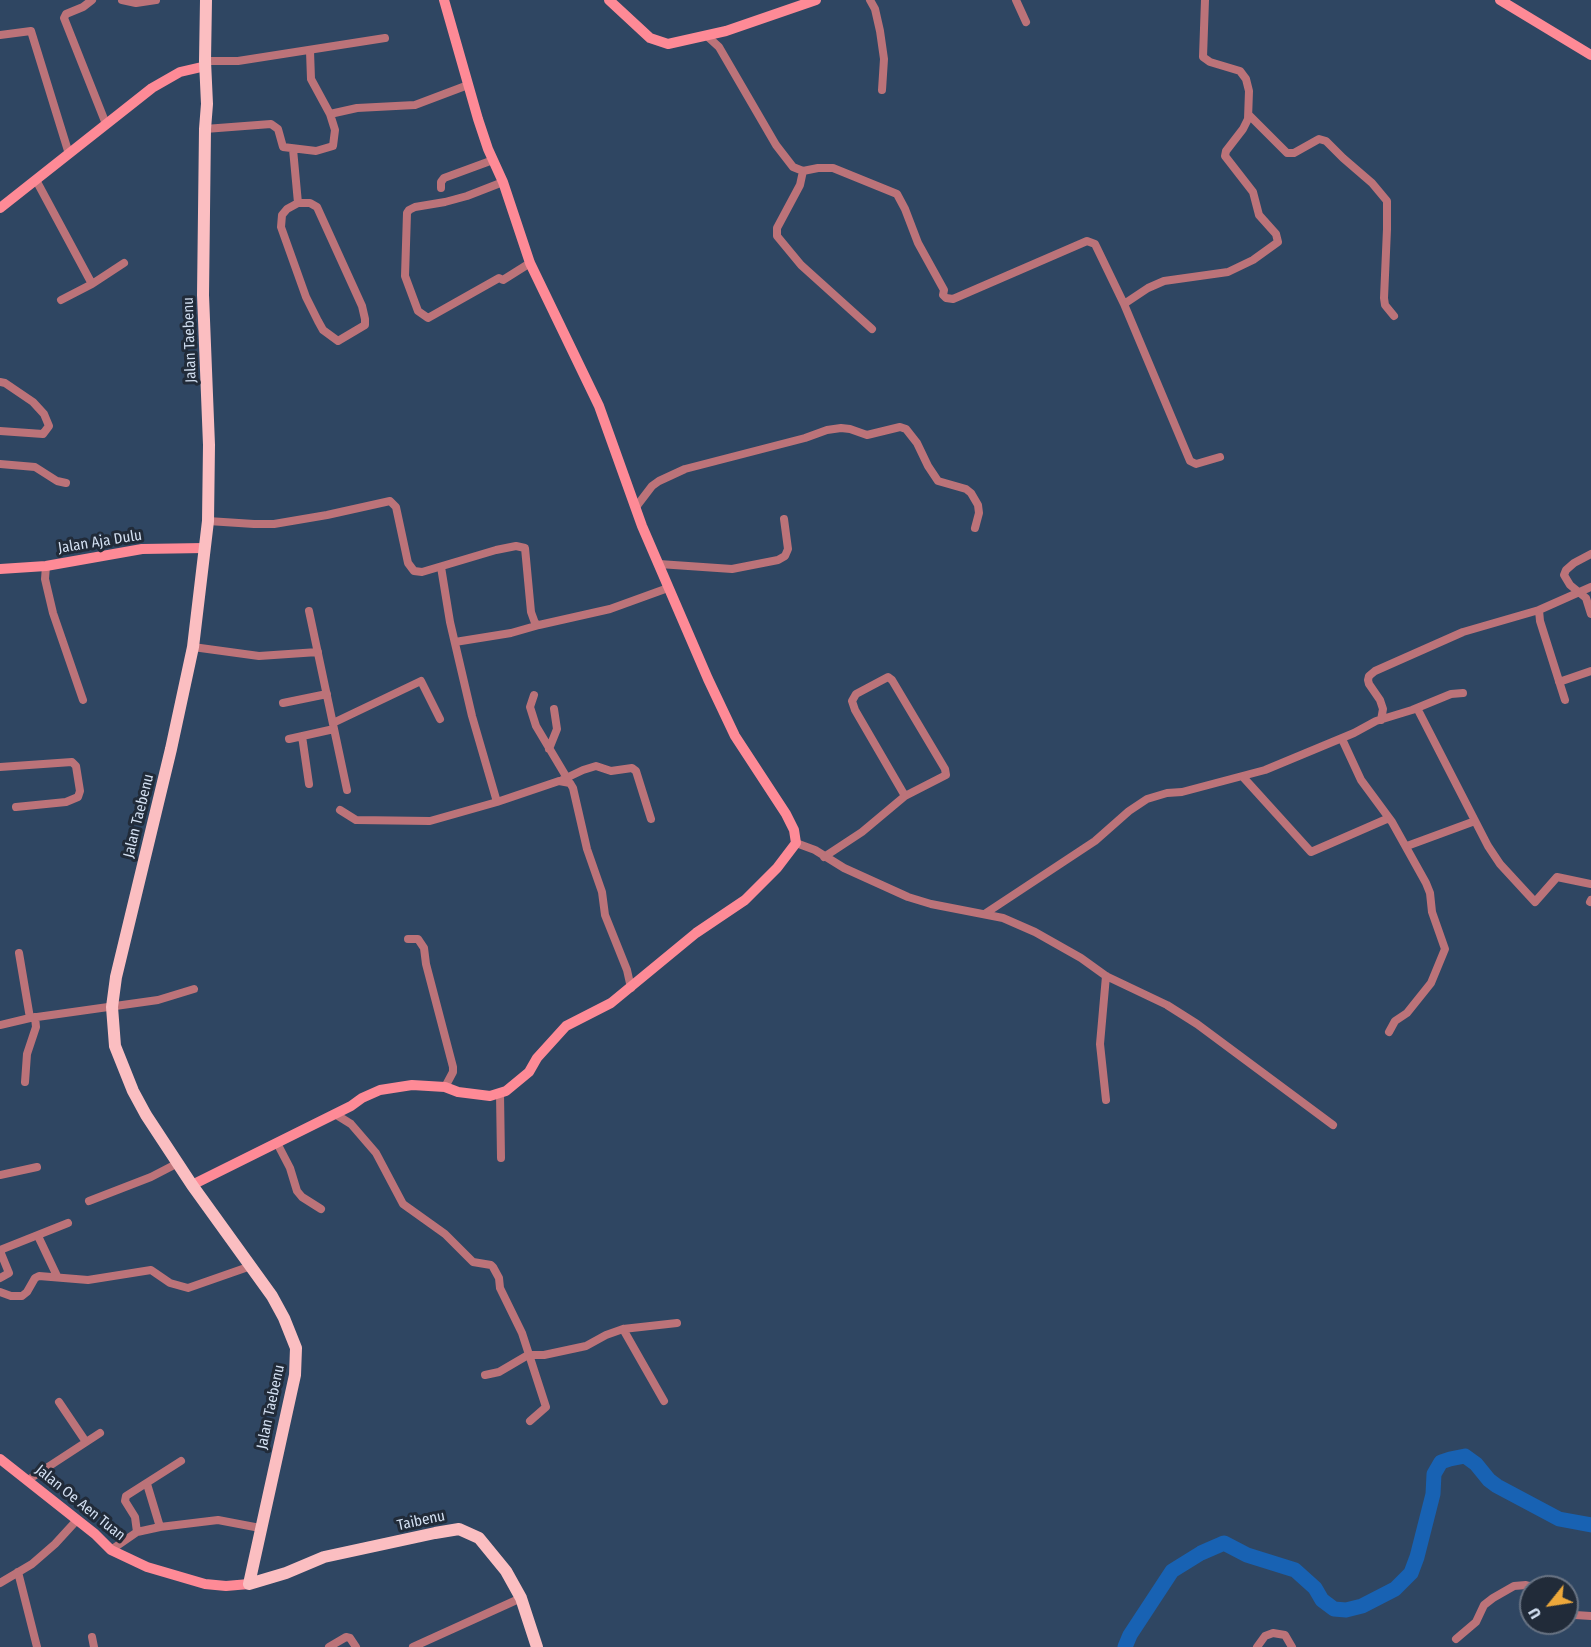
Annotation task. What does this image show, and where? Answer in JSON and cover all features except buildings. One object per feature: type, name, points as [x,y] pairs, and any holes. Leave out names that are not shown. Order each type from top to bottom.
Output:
[{"type":"main road","name":"Jalan Taebenu","points":[[206,0],[207,104],[203,295],[209,445],[208,521],[193,647],[116,977],[112,1007],[118,1058],[146,1115],[192,1185],[251,1266],[284,1318],[297,1358],[249,1584]]},
{"type":"main road","name":"Taibenu","points":[[249,1584],[286,1573],[324,1557],[459,1529],[479,1538],[506,1571],[521,1598],[537,1647]]},
{"type":"street","points":[[92,0],[83,7],[66,14],[64,18],[106,124]]},
{"type":"street","points":[[122,0],[135,3],[156,0]]},
{"type":"street","points":[[192,1185],[380,1090],[412,1086],[445,1087],[458,1092],[490,1096],[511,1088],[529,1072],[537,1058],[566,1026],[611,1003],[696,933],[745,900],[777,868],[796,843],[794,830],[786,814],[735,736],[668,588],[599,406],[531,262],[503,182],[484,139],[444,0]]},
{"type":"street","points":[[609,0],[650,38],[668,44],[707,36],[816,0]]},
{"type":"street","points":[[870,0],[875,9],[884,59],[882,90]]},
{"type":"street","points":[[1016,0],[1026,22]]},
{"type":"street","points":[[1124,304],[1148,288],[1164,281],[1224,273],[1238,268],[1278,242],[1276,234],[1259,214],[1253,192],[1225,156],[1226,151],[1243,129],[1249,115],[1249,91],[1240,71],[1210,62],[1203,57],[1205,0]]},
{"type":"street","points":[[1500,0],[1591,56]]},
{"type":"street","points":[[2,33],[31,31],[69,154]]},
{"type":"street","points":[[707,36],[719,47],[783,155],[793,167],[803,171],[833,168],[897,194],[918,243],[944,290],[943,295],[949,300],[1087,241],[1095,244],[1124,304],[1190,461],[1196,464],[1220,457]]},
{"type":"street","points":[[0,208],[106,124],[164,81],[180,72],[206,64],[310,51],[385,38]]},
{"type":"street","points":[[205,129],[271,124],[278,129],[283,147],[316,151],[333,146],[335,130],[330,114],[311,79],[310,51]]},
{"type":"street","points":[[330,114],[357,108],[415,105],[468,85]]},
{"type":"street","points":[[1249,115],[1287,153],[1294,153],[1319,139],[1326,141],[1387,201],[1384,298],[1385,305],[1394,316]]},
{"type":"street","points":[[293,150],[298,203]]},
{"type":"street","points":[[441,188],[444,178],[493,160]]},
{"type":"street","points":[[803,171],[800,185],[777,228],[777,236],[801,266],[872,329]]},
{"type":"street","points":[[36,180],[92,284]]},
{"type":"street","points":[[503,182],[467,196],[409,210],[407,213],[405,276],[418,310],[428,318],[499,278],[502,280],[531,262]]},
{"type":"street","points":[[298,203],[310,203],[317,207],[362,306],[365,325],[338,341],[322,330],[306,297],[281,227],[282,215],[286,209],[298,203]]},
{"type":"street","points":[[61,300],[92,284],[124,263]]},
{"type":"street","points":[[0,382],[33,402],[44,414],[49,426],[43,434],[0,431]]},
{"type":"street","points":[[636,507],[652,486],[685,469],[805,438],[827,430],[841,428],[867,435],[900,427],[906,429],[917,443],[938,481],[966,489],[971,493],[978,505],[979,513],[975,528]]},
{"type":"street","points":[[0,464],[35,466],[52,478],[66,483]]},
{"type":"street","points":[[208,521],[274,524],[390,501],[396,507],[411,569],[418,572],[496,550],[516,546],[525,548],[531,612],[535,623],[539,625]]},
{"type":"street","points":[[659,564],[732,569],[778,560],[785,556],[788,549],[784,519]]},
{"type":"street","name":"Jalan Aja Dulu","points":[[0,570],[46,566],[142,549],[204,548]]},
{"type":"street","points":[[1591,554],[1574,563],[1564,575],[1570,585],[1586,598],[1591,614]]},
{"type":"street","points":[[46,566],[45,579],[53,613],[83,700]]},
{"type":"street","points":[[441,567],[455,642],[477,736],[497,802]]},
{"type":"street","points":[[1381,720],[1383,709],[1380,700],[1369,684],[1369,676],[1375,671],[1463,632],[1539,610],[1591,587]]},
{"type":"street","points":[[455,642],[511,633],[609,609],[668,588]]},
{"type":"street","points":[[1539,610],[1539,621],[1565,700]]},
{"type":"street","points":[[309,611],[347,790]]},
{"type":"street","points":[[193,647],[259,656],[318,652]]},
{"type":"street","points":[[1559,682],[1591,671]]},
{"type":"street","points":[[824,856],[862,832],[905,796],[941,779],[946,772],[892,680],[888,677],[856,694],[852,701],[905,796]]},
{"type":"street","points":[[289,739],[334,726],[421,681],[440,719]]},
{"type":"street","points":[[283,703],[327,693]]},
{"type":"street","points":[[986,914],[1035,879],[1095,841],[1129,811],[1147,799],[1265,770],[1342,739],[1381,720],[1451,693],[1463,693]]},
{"type":"street","points":[[534,695],[530,707],[532,715],[565,779],[573,788],[587,849],[602,892],[605,915],[627,970],[631,988]]},
{"type":"street","points":[[1417,708],[1475,821],[1500,864],[1535,902],[1557,877],[1591,884]]},
{"type":"street","points":[[549,749],[556,729],[554,709]]},
{"type":"street","points":[[302,736],[309,784]]},
{"type":"street","points":[[1342,739],[1361,780],[1407,846],[1426,883],[1430,893],[1432,912],[1445,949],[1431,983],[1407,1013],[1395,1022],[1389,1032]]},
{"type":"street","points":[[0,767],[72,762],[76,766],[80,791],[78,797],[66,802],[16,807]]},
{"type":"street","points":[[340,810],[356,820],[419,822],[440,819],[565,779],[596,766],[611,771],[632,768],[636,771],[651,819]]},
{"type":"street","points":[[1243,777],[1311,852],[1389,818]]},
{"type":"street","points":[[1407,846],[1475,821]]},
{"type":"street","points":[[796,843],[815,850],[844,868],[920,901],[1003,918],[1035,932],[1081,958],[1106,976],[1167,1005],[1197,1024],[1333,1125]]},
{"type":"street","points":[[408,939],[418,939],[424,948],[426,964],[453,1067],[453,1072],[445,1087]]},
{"type":"street","points":[[18,953],[36,1027],[27,1054],[25,1082]]},
{"type":"street","points":[[1106,976],[1100,1044],[1106,1100]]},
{"type":"street","points":[[0,1026],[33,1018],[158,1000],[194,989]]},
{"type":"street","points":[[500,1094],[501,1158]]},
{"type":"street","points":[[335,1114],[351,1124],[376,1153],[403,1204],[444,1234],[473,1262],[493,1267],[500,1288],[522,1333],[546,1407],[530,1421]]},
{"type":"street","points":[[277,1143],[290,1168],[297,1191],[321,1209]]},
{"type":"street","points":[[89,1200],[151,1177],[178,1164]]},
{"type":"street","points":[[0,1175],[37,1167]]},
{"type":"street","points":[[0,1278],[9,1273],[0,1251],[68,1223]]},
{"type":"street","points":[[38,1236],[57,1276]]},
{"type":"street","points":[[0,1292],[11,1296],[22,1296],[39,1276],[88,1280],[151,1270],[170,1283],[188,1288],[251,1266]]},
{"type":"street","points":[[485,1375],[499,1372],[528,1355],[544,1355],[586,1346],[623,1329],[677,1323]]},
{"type":"street","points":[[623,1329],[664,1401]]},
{"type":"street","points":[[59,1402],[86,1442]]},
{"type":"street","points":[[28,1480],[100,1433]]},
{"type":"street","name":"Jalan Oe Aen Tuan","points":[[0,1459],[111,1550],[147,1568],[205,1584],[226,1586],[249,1584]]},
{"type":"street","points":[[137,1532],[135,1517],[125,1499],[181,1461]]},
{"type":"street","points":[[147,1485],[160,1527]]},
{"type":"street","points":[[0,1583],[55,1544],[77,1520]]},
{"type":"street","points":[[111,1550],[137,1532],[160,1527],[223,1520],[260,1528]]},
{"type":"street","points":[[18,1572],[37,1647]]},
{"type":"street","points":[[1456,1639],[1476,1622],[1484,1605],[1514,1586],[1519,1586]]},
{"type":"street","points":[[413,1647],[433,1643],[474,1618],[521,1598]]},
{"type":"street","points":[[1257,1647],[1266,1636],[1273,1633],[1285,1635],[1292,1647]]},
{"type":"street","points":[[92,1637],[93,1647]]},
{"type":"street","points":[[329,1647],[346,1637],[350,1638],[356,1647]]},
{"type":"waterway","points":[[1125,1647],[1130,1635],[1172,1571],[1201,1553],[1224,1543],[1247,1555],[1295,1570],[1315,1588],[1322,1600],[1334,1609],[1346,1610],[1362,1606],[1395,1589],[1411,1573],[1417,1557],[1433,1494],[1434,1474],[1441,1462],[1450,1459],[1465,1456],[1497,1486],[1559,1519],[1591,1525]]}]
